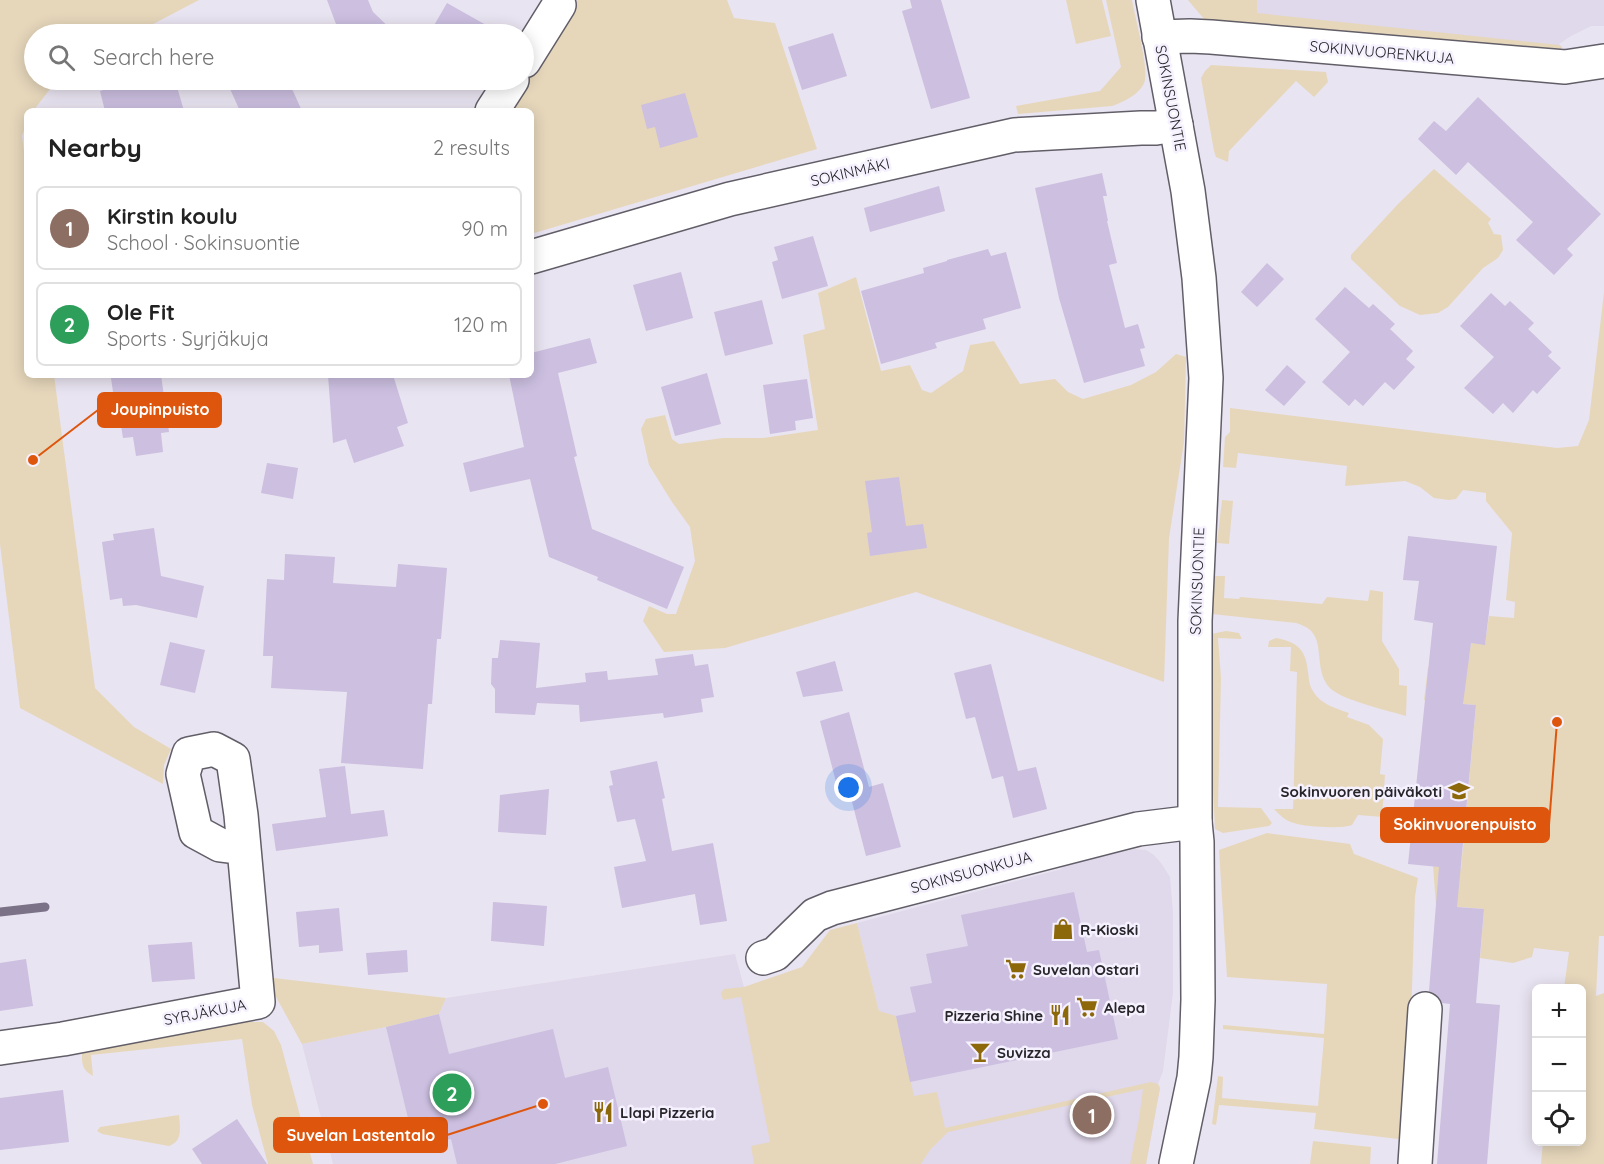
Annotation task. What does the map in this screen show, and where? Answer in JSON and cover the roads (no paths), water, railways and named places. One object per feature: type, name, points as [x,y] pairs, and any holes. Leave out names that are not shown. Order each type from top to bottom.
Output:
[{"type":"street","name":"SOKINSUONTIE","points":[[1153,0],[1188,191],[1199,278],[1206,378],[1195,621],[1198,1000],[1196,1058],[1176,1164]]},
{"type":"street","points":[[534,45],[559,5]]},
{"type":"street","name":"SOKINVUORENKUJA","points":[[1159,37],[1211,37],[1565,67],[1604,61]]},
{"type":"street","points":[[494,108],[506,90]]},
{"type":"street","name":"SOKINMÄKI","points":[[534,256],[730,199],[1014,135],[1176,125]]},
{"type":"street","name":"SOKINSUONKUJA","points":[[763,958],[775,954],[815,915],[832,908],[1138,830],[1195,822]]},
{"type":"street","name":"SYRJÄKUJA","points":[[0,1048],[63,1039],[258,1002],[244,848]]},
{"type":"street","points":[[1415,1164],[1425,1009]]},
{"type":"waterway","points":[[0,912],[45,907]]},
{"type":"place","name":"Joupinpuisto","points":[[33,460]]},
{"type":"place","name":"Sokinvuorenpuisto","points":[[1557,722]]},
{"type":"place","name":"Sokinvuoren päiväkoti","points":[[1459,791]]},
{"type":"place","name":"R-Kioski","points":[[1063,929]]},
{"type":"place","name":"Suvelan Ostari","points":[[1016,969]]},
{"type":"place","name":"Alepa","points":[[1087,1007]]},
{"type":"place","name":"Pizzeria Shine","points":[[1060,1015]]},
{"type":"place","name":"Suvizza","points":[[980,1052]]},
{"type":"place","name":"Ole Fit","points":[[452,1093]]},
{"type":"place","name":"Suvelan Lastentalo","points":[[543,1104]]},
{"type":"place","name":"Llapi Pizzeria","points":[[603,1112]]},
{"type":"place","name":"Kirstin koulu","points":[[1092,1115]]}]
